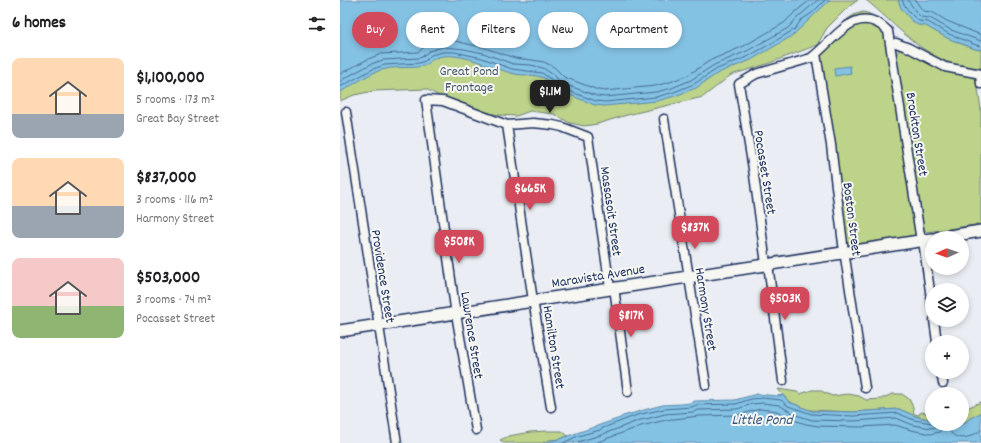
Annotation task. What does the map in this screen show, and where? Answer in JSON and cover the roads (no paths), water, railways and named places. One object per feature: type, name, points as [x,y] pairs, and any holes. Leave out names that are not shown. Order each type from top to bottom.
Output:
[{"type":"main road","points":[[969,233],[981,231]]},
{"type":"main road","name":"Maravista Avenue","points":[[340,331],[925,240]]},
{"type":"street","name":"Brockton Street","points":[[872,11],[882,20],[888,30],[925,240]]},
{"type":"street","points":[[816,54],[846,17]]},
{"type":"street","points":[[896,43],[909,48],[945,67],[980,74],[981,84]]},
{"type":"street","name":"Pocasset Street","points":[[784,381],[739,84],[756,74],[811,58],[816,54]]},
{"type":"street","name":"Boston Street","points":[[816,54],[831,145],[844,252],[865,388]]},
{"type":"street","name":"Lawrence Street","points":[[476,430],[456,312],[426,100],[442,101],[507,125]]},
{"type":"street","name":"Providence Street","points":[[346,112],[397,443]]},
{"type":"street","name":"Harmony Street","points":[[664,119],[706,385]]},
{"type":"street","name":"Massasoit Street","points":[[507,125],[534,123],[562,126],[588,137],[628,392]]},
{"type":"street","name":"Hamilton Street","points":[[507,125],[551,407]]},
{"type":"street","points":[[942,379],[943,383]]},
{"type":"water","points":[[340,0],[830,0],[792,36],[751,60],[718,73],[696,88],[657,101],[604,106],[595,105],[562,92],[554,91],[547,80],[538,76],[515,74],[462,57],[451,56],[435,58],[423,66],[380,70],[340,92]]},
{"type":"water","points":[[898,0],[981,0],[981,50],[947,38],[926,26],[918,25],[912,21],[901,8]]},
{"type":"water","points":[[850,66],[851,73],[835,76],[834,68]]},
{"type":"water","name":"Little Pond","points":[[757,394],[777,396],[783,395],[789,402],[812,411],[853,412],[899,409],[925,418],[925,431],[969,431],[969,419],[981,412],[981,443],[543,443],[565,437],[623,416],[663,405],[684,404],[695,401],[735,400]]},
{"type":"park label","name":"Great Pond Frontage","points":[[469,78]]}]
